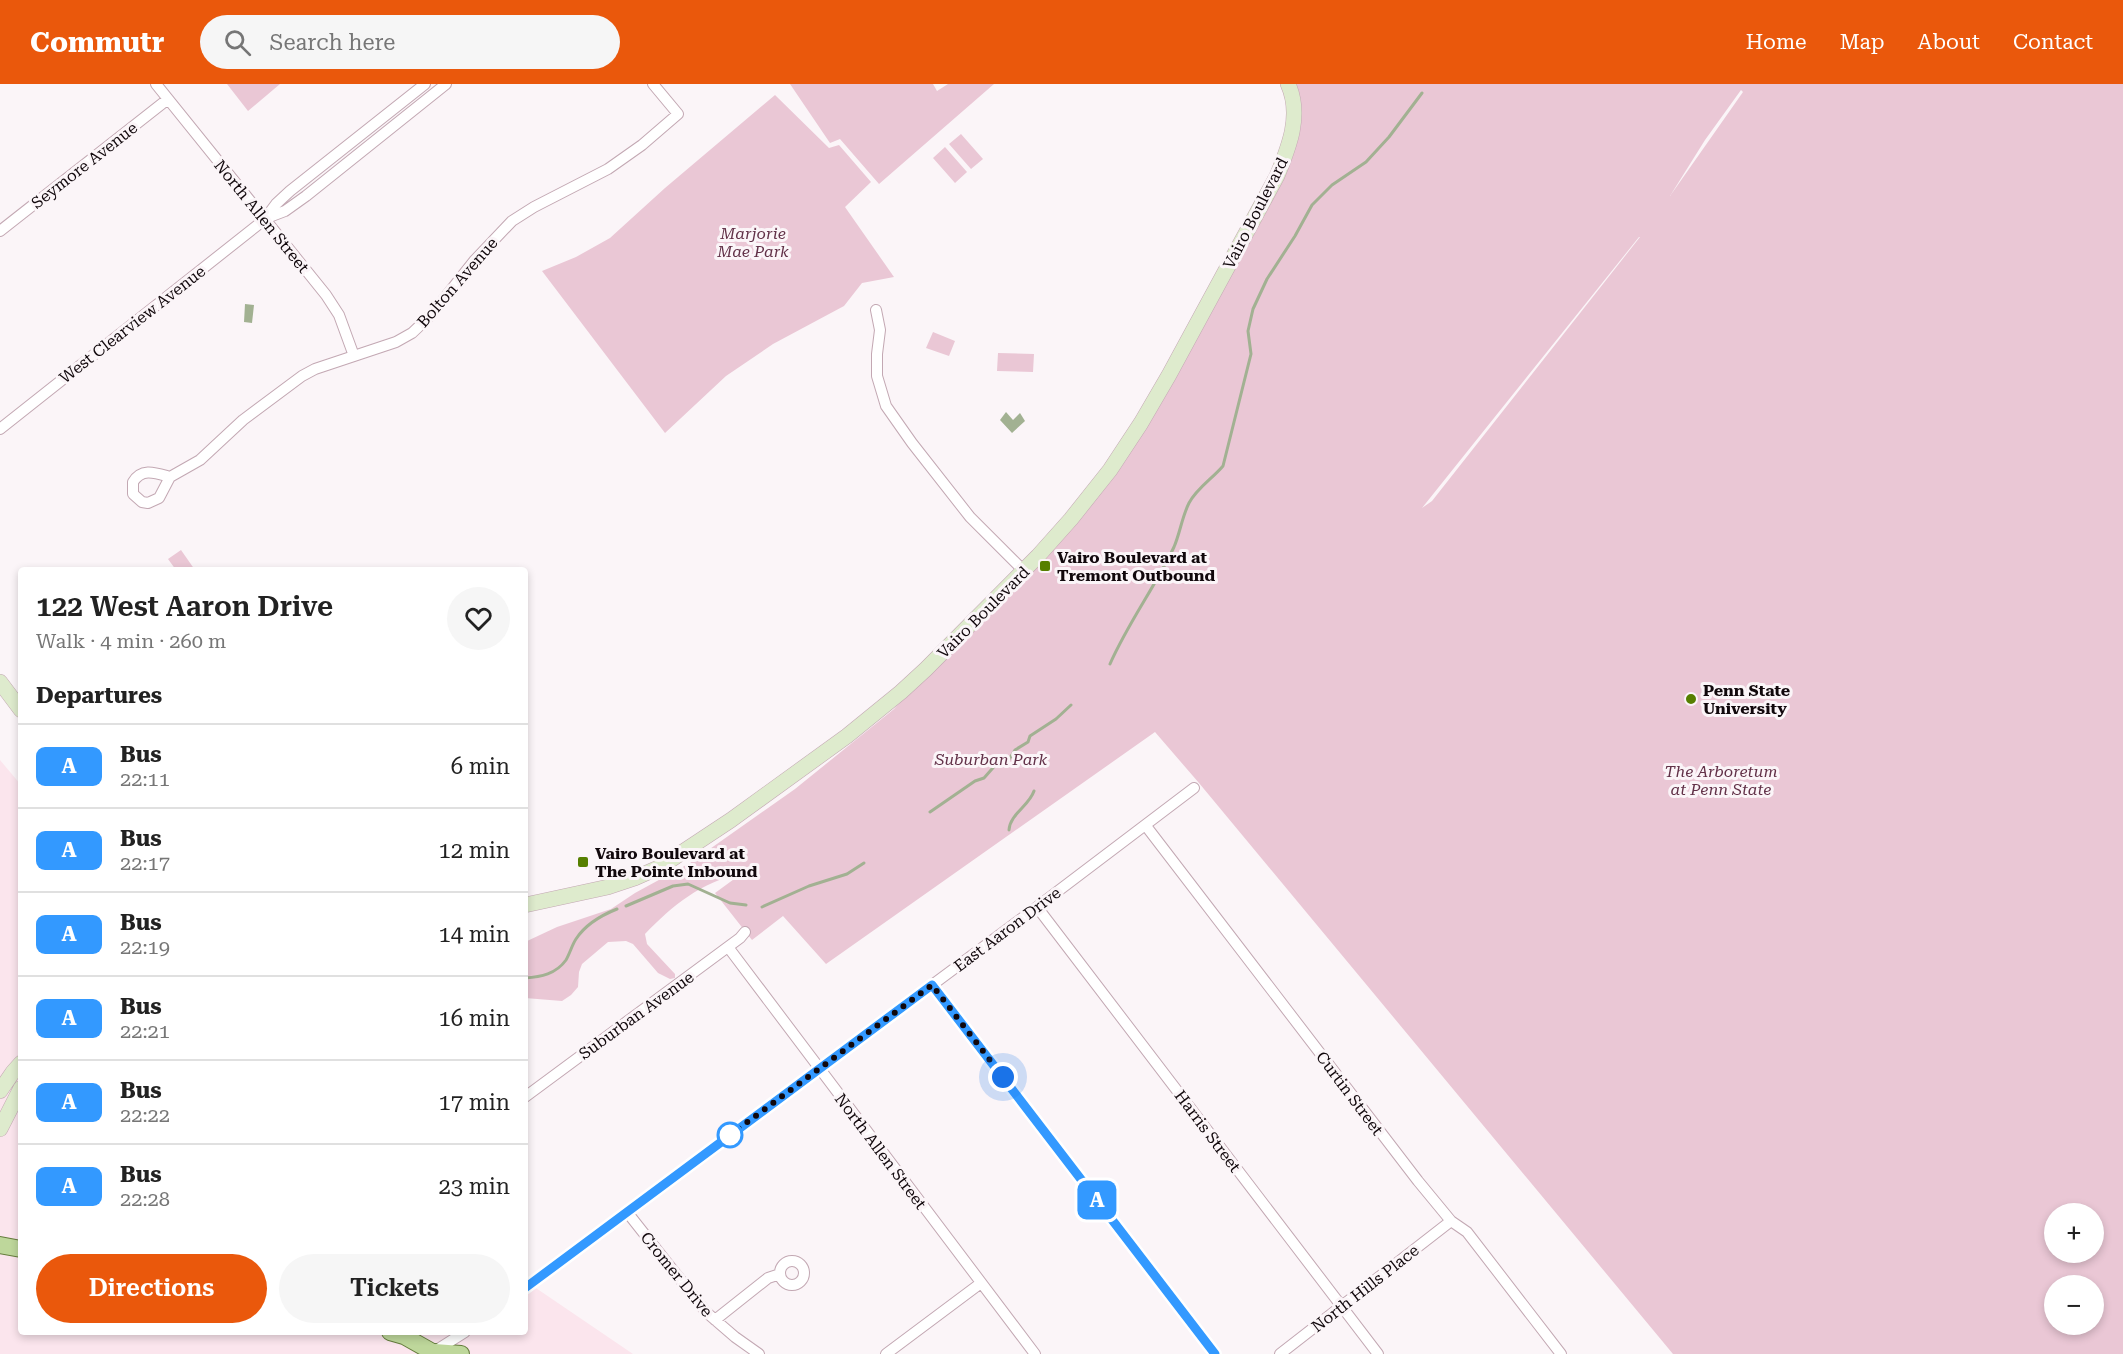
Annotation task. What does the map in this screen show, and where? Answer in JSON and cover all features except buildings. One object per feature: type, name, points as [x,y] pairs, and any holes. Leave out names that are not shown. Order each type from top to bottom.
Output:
[{"type":"main road","points":[[0,1245],[18,1248]]},
{"type":"main road","points":[[400,1335],[434,1353],[461,1354]]},
{"type":"street","name":"North Allen Street","points":[[156,84],[326,295],[339,315],[354,356]]},
{"type":"street","points":[[264,220],[290,191],[425,84]]},
{"type":"street","points":[[264,220],[285,211],[306,196],[446,84]]},
{"type":"street","name":"Bolton Avenue","points":[[170,477],[200,460],[243,420],[302,376],[315,369],[396,342],[412,333],[432,314],[474,261],[512,221],[534,207],[608,169],[634,151],[678,114],[653,84]]},
{"type":"street","name":"Vairo Boulevard","points":[[528,904],[608,887],[635,878],[660,867],[692,847],[876,713],[926,669],[1024,571],[1071,519],[1110,470],[1141,423],[1182,351],[1289,148],[1294,126],[1294,110],[1288,84]]},
{"type":"street","name":"Seymore Avenue","points":[[0,231],[168,99]]},
{"type":"street","name":"West Clearview Avenue","points":[[0,429],[264,220]]},
{"type":"street","points":[[876,310],[880,330],[877,376],[886,406],[970,517],[1024,571]]},
{"type":"street","points":[[0,682],[18,706]]},
{"type":"street","name":"East Aaron Drive","points":[[528,1286],[1037,908],[1194,788]]},
{"type":"street","name":"Curtin Street","points":[[1146,826],[1396,1153],[1450,1221],[1467,1232],[1560,1354]]},
{"type":"street","name":"Harris Street","points":[[1037,908],[1378,1354]]},
{"type":"street","name":"Suburban Avenue","points":[[528,1095],[745,932]]},
{"type":"street","name":"North Allen Street","points":[[728,947],[1035,1354]]},
{"type":"street","points":[[932,985],[1215,1354]]},
{"type":"street","points":[[0,1091],[18,1066]]},
{"type":"street","points":[[0,1129],[18,1094]]},
{"type":"street","name":"Cromer Drive","points":[[627,1212],[686,1288],[715,1320],[759,1354]]},
{"type":"street","name":"North Hills Place","points":[[1280,1354],[1450,1221]]},
{"type":"street","points":[[715,1320],[768,1278],[780,1274]]},
{"type":"street","points":[[886,1354],[981,1283]]},
{"type":"street","points":[[434,1353],[461,1335]]},
{"type":"shaded area","points":[[245,304],[254,305],[252,323],[244,322]]},
{"type":"shaded area","points":[[1006,412],[1013,420],[1020,413],[1025,421],[1012,433],[1000,420]]},
{"type":"shaded area","points":[[0,760],[18,781],[18,1335],[528,1335],[528,1285],[530,1284],[633,1354],[0,1354]]},
{"type":"green space","points":[[227,84],[280,84],[248,111]]},
{"type":"green space","points":[[790,84],[933,84],[937,91],[948,84],[994,84],[879,184],[840,139],[830,143]]},
{"type":"green space","name":"The Arboretum at Penn State","points":[[1288,84],[2123,84],[2123,1354],[1673,1354],[1155,732],[826,964],[783,916],[752,940],[715,893],[741,874],[713,882],[688,896],[645,934],[647,944],[675,974],[675,978],[670,979],[658,973],[633,944],[626,941],[608,942],[582,964],[578,987],[571,995],[562,1001],[528,998],[528,941],[557,927],[611,909],[690,863],[795,789],[894,709],[1018,575],[1111,467],[1290,143]],"holes":[[[1741,90],[1743,92],[1670,196],[1705,140]],[[1640,237],[1432,501],[1422,508]]]},
{"type":"green space","name":"Marjorie Mae Park","points":[[775,95],[829,148],[839,145],[871,182],[845,207],[894,277],[862,283],[844,306],[773,344],[726,376],[665,433],[542,271],[576,257],[610,238]]},
{"type":"green space","points":[[961,134],[983,159],[971,169],[949,144]]},
{"type":"green space","points":[[945,147],[967,172],[955,183],[933,158]]},
{"type":"green space","points":[[933,332],[955,341],[949,356],[926,348]]},
{"type":"green space","points":[[998,353],[1034,354],[1033,372],[997,371]]},
{"type":"green space","points":[[181,550],[193,567],[174,567],[168,559]]},
{"type":"waterway","points":[[1110,664],[1174,547],[1189,503],[1223,466],[1251,354],[1248,331],[1253,309],[1267,279],[1312,205],[1332,185],[1366,162],[1389,137],[1422,93]]},
{"type":"waterway","points":[[930,812],[975,781],[984,778],[999,761],[1008,761],[1015,750],[1028,742],[1030,736],[1056,719],[1071,705]]},
{"type":"waterway","points":[[1009,830],[1013,819],[1034,791]]},
{"type":"waterway","points":[[762,907],[809,886],[847,874],[864,863]]},
{"type":"waterway","points":[[626,906],[673,886],[688,884],[730,903],[746,905]]},
{"type":"waterway","points":[[528,978],[542,976],[558,969],[566,960],[584,929],[600,917],[617,909]]},
{"type":"bus line","name":"A","points":[[528,1286],[932,985],[1215,1354]]},
{"type":"place","name":"Vairo Boulevard at Tremont Outbound","points":[[1045,566]]},
{"type":"place","name":"Penn State University","points":[[1691,699]]},
{"type":"place","name":"Vairo Boulevard at The Pointe Inbound","points":[[583,862]]},
{"type":"route","points":[[730,1135],[932,985],[1003,1077]]},
{"type":"park label","name":"Suburban Park","points":[[991,759]]}]
